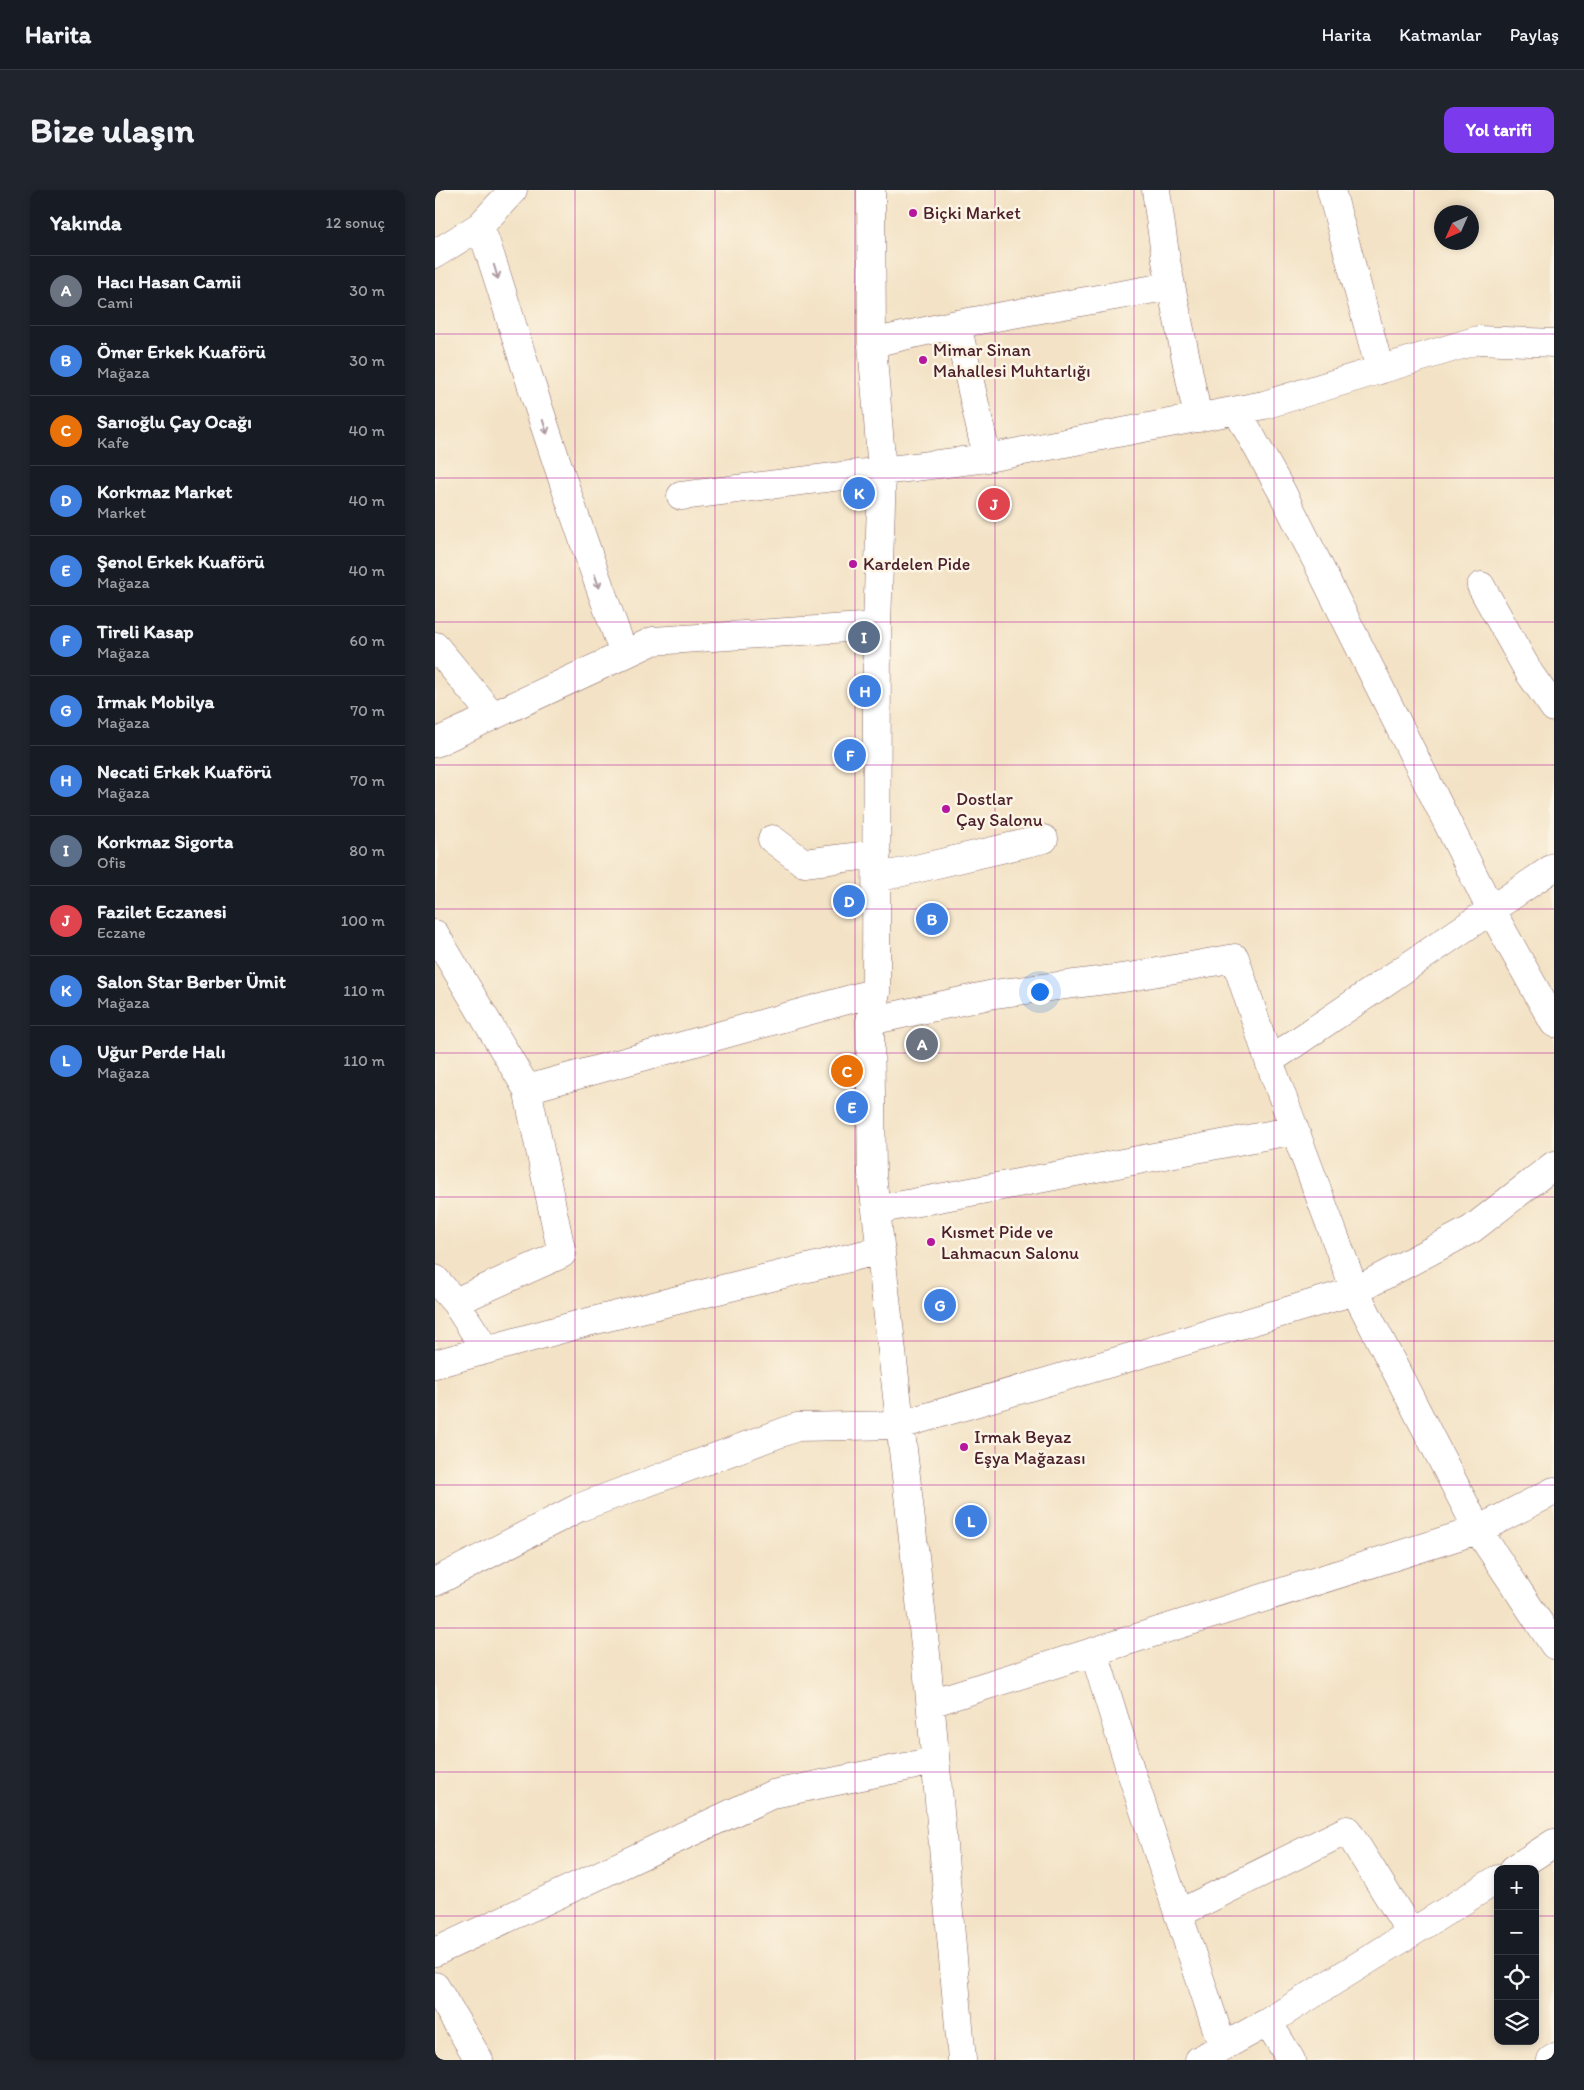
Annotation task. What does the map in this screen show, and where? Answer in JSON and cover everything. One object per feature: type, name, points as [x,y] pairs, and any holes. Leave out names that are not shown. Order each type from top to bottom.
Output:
[{"type":"street","points":[[435,254],[480,226],[513,190]]},
{"type":"street","points":[[871,190],[872,343],[882,472],[877,626],[876,992],[870,1021],[873,1174],[931,1703],[962,2060]]},
{"type":"street","points":[[1156,190],[1171,286],[1198,418]]},
{"type":"street","points":[[1331,190],[1379,370]]},
{"type":"street","points":[[480,226],[590,561],[624,654]]},
{"type":"street","points":[[872,343],[957,324],[1171,286]]},
{"type":"street","points":[[957,324],[987,458]]},
{"type":"street","points":[[681,496],[987,458],[1265,405],[1478,340],[1554,342]]},
{"type":"street","points":[[1237,411],[1281,490],[1491,910],[1554,1023]]},
{"type":"street","points":[[1481,586],[1530,674],[1554,708]]},
{"type":"street","points":[[435,743],[653,641],[877,626]]},
{"type":"street","points":[[435,646],[493,716]]},
{"type":"street","points":[[772,839],[804,863],[877,866],[1044,839]]},
{"type":"street","points":[[1269,1061],[1554,867]]},
{"type":"street","points":[[435,934],[527,1089],[563,1254],[455,1302]]},
{"type":"street","points":[[870,1021],[994,994],[1130,977],[1235,958],[1269,1061],[1355,1291],[1478,1530],[1554,1645]]},
{"type":"street","points":[[527,1089],[876,992]]},
{"type":"street","points":[[877,1210],[1295,1130]]},
{"type":"street","points":[[435,1582],[578,1508],[797,1427],[900,1424],[1355,1291],[1472,1229],[1554,1165]]},
{"type":"street","points":[[435,1364],[584,1323],[881,1250]]},
{"type":"street","points":[[435,1279],[455,1302],[486,1350]]},
{"type":"street","points":[[931,1703],[1478,1530],[1554,1491]]},
{"type":"street","points":[[1094,1652],[1178,1914],[1211,2054],[1268,2022],[1494,1881]]},
{"type":"street","points":[[435,1952],[773,1794],[935,1761]]},
{"type":"street","points":[[1178,1914],[1347,1830],[1411,1933]]},
{"type":"street","points":[[1520,1865],[1554,1844]]},
{"type":"street","points":[[435,1986],[479,2060]]},
{"type":"street","points":[[1268,2022],[1291,2060]]},
{"type":"place","name":"Biçki Market","points":[[913,213]]},
{"type":"place","name":"Mimar Sinan Mahallesi Muhtarlığı","points":[[923,360]]},
{"type":"place","name":"Salon Star Berber Ümit","points":[[859,493]]},
{"type":"place","name":"Fazilet Eczanesi","points":[[994,504]]},
{"type":"place","name":"Kardelen Pide","points":[[853,564]]},
{"type":"place","name":"Korkmaz Sigorta","points":[[864,637]]},
{"type":"place","name":"Necati Erkek Kuaförü","points":[[865,691]]},
{"type":"place","name":"Tireli Kasap","points":[[850,755]]},
{"type":"place","name":"Dostlar Çay Salonu","points":[[946,809]]},
{"type":"place","name":"Korkmaz Market","points":[[849,901]]},
{"type":"place","name":"Ömer Erkek Kuaförü","points":[[932,919]]},
{"type":"place","name":"Hacı Hasan Camii","points":[[922,1044]]},
{"type":"place","name":"Sarıoğlu Çay Ocağı","points":[[847,1071]]},
{"type":"place","name":"Şenol Erkek Kuaförü","points":[[852,1107]]},
{"type":"place","name":"Kısmet Pide ve Lahmacun Salonu","points":[[931,1242]]},
{"type":"place","name":"Irmak Mobilya","points":[[940,1305]]},
{"type":"place","name":"Irmak Beyaz Eşya Mağazası","points":[[964,1447]]},
{"type":"place","name":"Uğur Perde Halı","points":[[971,1521]]}]
